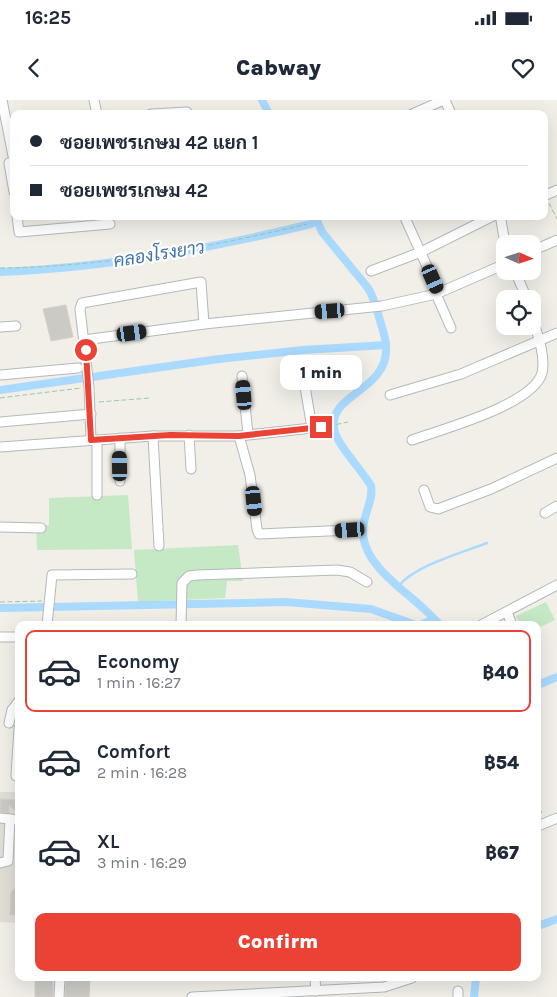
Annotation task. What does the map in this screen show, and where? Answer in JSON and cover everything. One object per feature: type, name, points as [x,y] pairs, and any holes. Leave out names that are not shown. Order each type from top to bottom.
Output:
[{"type":"street","points":[[2,100],[9,162]]},
{"type":"street","points":[[428,110],[447,105]]},
{"type":"street","points":[[17,220],[18,232],[110,224]]},
{"type":"street","points":[[406,220],[421,252],[451,328]]},
{"type":"street","points":[[370,270],[421,252],[493,220]]},
{"type":"street","points":[[501,220],[503,235]]},
{"type":"street","points":[[541,247],[557,240]]},
{"type":"street","points":[[84,340],[204,324],[382,306],[438,293],[496,268]]},
{"type":"street","points":[[97,495],[89,381],[80,309],[82,303],[199,281],[202,285],[204,324]]},
{"type":"street","points":[[0,328],[16,326]]},
{"type":"street","points":[[390,395],[461,374],[557,333]]},
{"type":"street","points":[[412,440],[482,416],[529,390],[542,374],[537,335]]},
{"type":"street","points":[[0,375],[78,368]]},
{"type":"street","points":[[0,447],[153,436],[243,435],[317,427],[303,375]]},
{"type":"street","points":[[242,376],[243,435],[259,534],[350,530]]},
{"type":"street","points":[[0,422],[91,414]]},
{"type":"street","points":[[190,435],[191,469]]},
{"type":"street","points":[[153,436],[159,546]]},
{"type":"street","points":[[120,438],[120,480]]},
{"type":"street","points":[[424,490],[430,507],[438,509],[556,462]]},
{"type":"street","points":[[545,513],[557,506]]},
{"type":"street","points":[[0,527],[41,528]]},
{"type":"street","points":[[181,621],[182,583],[189,576],[197,574],[337,570],[350,572],[367,582]]},
{"type":"street","points":[[48,621],[52,575],[132,574]]},
{"type":"street","points":[[489,621],[557,586]]},
{"type":"street","points":[[507,612],[510,621]]},
{"type":"street","points":[[0,637],[15,638]]},
{"type":"street","points":[[15,706],[12,710],[15,763]]},
{"type":"street","points":[[0,818],[14,819],[4,862]]},
{"type":"street","points":[[541,825],[557,818]]},
{"type":"street","points":[[59,997],[60,981]]},
{"type":"street","points":[[315,981],[316,991]]},
{"type":"street","points":[[377,981],[377,988]]},
{"type":"street","points":[[192,997],[377,988],[392,986],[404,981]]},
{"type":"path","points":[[548,203],[557,219]]},
{"type":"path","points":[[0,268],[69,265],[196,248],[307,224]]},
{"type":"path","points":[[0,398],[89,381]]},
{"type":"path","points":[[90,403],[150,398]]},
{"type":"path","points":[[317,427],[348,422]]},
{"type":"path","points":[[0,602],[50,605]]},
{"type":"shaded area","points":[[0,792],[15,792],[15,923],[0,922]]},
{"type":"green space","points":[[128,495],[132,549],[37,550],[36,525],[49,525],[49,498]]},
{"type":"green space","points":[[238,545],[243,581],[227,581],[225,598],[138,602],[134,550]]},
{"type":"green space","points":[[546,602],[555,620],[541,627],[541,621],[518,621],[516,616]]},
{"type":"building","points":[[66,305],[73,337],[51,341],[43,309]]},
{"type":"building","points":[[0,799],[15,800],[15,810],[9,805],[9,813],[0,812]]},
{"type":"building","points":[[15,888],[15,915],[10,915],[11,892]]},
{"type":"building","points":[[35,981],[53,981],[53,997],[35,997]]},
{"type":"building","points":[[66,981],[90,981],[89,997],[65,997]]},
{"type":"waterway","points":[[262,100],[267,110]]},
{"type":"waterway","points":[[317,220],[322,232],[368,288],[376,305],[386,341],[384,361],[378,373],[340,407],[335,416],[334,428],[339,441],[371,486],[371,498],[363,528],[366,546],[378,567],[436,621]]},
{"type":"waterway","name":"คลองโรงยาว","points":[[0,272],[79,266],[157,256],[273,233],[311,224],[316,221]]},
{"type":"waterway","points":[[0,390],[219,359],[303,350],[386,345]]},
{"type":"waterway","points":[[399,586],[415,572],[427,566],[487,543]]},
{"type":"waterway","points":[[0,608],[286,602],[371,609],[405,621]]},
{"type":"waterway","points":[[541,684],[557,677]]},
{"type":"waterway","points":[[541,925],[557,919]]},
{"type":"waterway","points":[[474,997],[476,981]]},
{"type":"route","points":[[86,350],[91,440],[170,435],[239,436],[321,427]]}]
